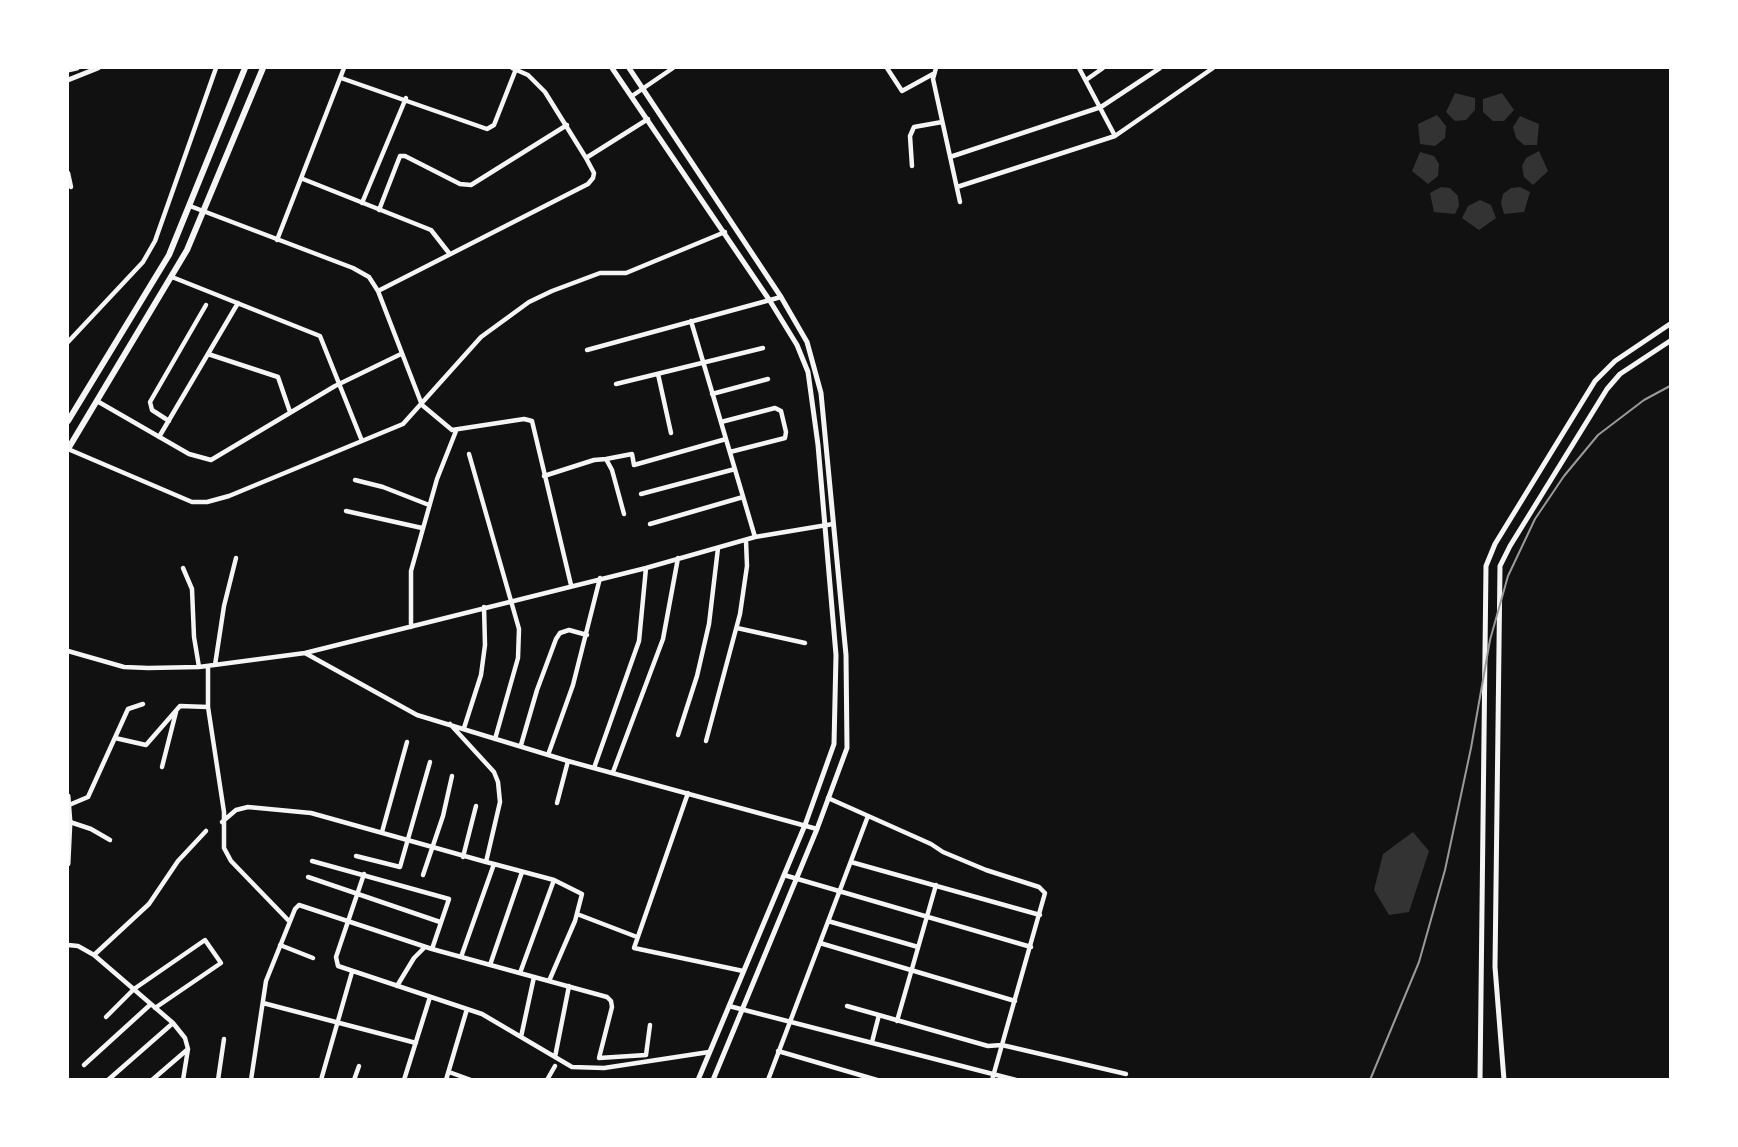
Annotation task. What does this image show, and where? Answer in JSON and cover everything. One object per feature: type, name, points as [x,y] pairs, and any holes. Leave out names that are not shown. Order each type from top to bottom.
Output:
[{"type":"main road","points":[[68,421],[169,255],[245,68]]},
{"type":"main road","points":[[68,449],[172,277],[204,212],[263,68]]},
{"type":"street","points":[[68,70],[77,68]]},
{"type":"street","points":[[68,80],[98,68]]},
{"type":"street","points":[[68,342],[143,262],[155,241],[216,68]]},
{"type":"street","points":[[278,240],[344,68]]},
{"type":"street","points":[[341,78],[406,98],[488,129],[494,125],[514,68],[535,80],[567,125],[594,173],[588,184],[378,291]]},
{"type":"street","points":[[612,68],[770,301],[797,345],[808,372],[818,445],[823,526],[836,655],[834,744],[805,825],[698,1080]]},
{"type":"street","points":[[629,68],[781,297],[807,342],[821,393],[846,655],[849,729],[847,748],[817,829],[712,1080]]},
{"type":"street","points":[[632,96],[673,68]]},
{"type":"street","points":[[887,68],[902,91],[933,74],[936,68]]},
{"type":"street","points":[[1079,68],[1115,136]]},
{"type":"street","points":[[1086,80],[1103,68]]},
{"type":"street","points":[[950,157],[1101,107],[1160,68]]},
{"type":"street","points":[[957,187],[1115,136],[1213,68]]},
{"type":"street","points":[[933,74],[960,202]]},
{"type":"street","points":[[362,202],[406,98]]},
{"type":"street","points":[[586,158],[648,119]]},
{"type":"street","points":[[912,166],[910,136],[914,128],[942,122]]},
{"type":"street","points":[[379,210],[400,156],[405,156],[460,184],[471,185],[567,125]]},
{"type":"street","points":[[68,172],[70,187]]},
{"type":"street","points":[[303,179],[431,230],[449,253]]},
{"type":"street","points":[[190,206],[362,272],[378,291],[422,405],[456,431],[492,423],[531,421],[571,585]]},
{"type":"street","points":[[68,449],[192,502],[207,502],[229,496],[403,424],[481,337],[529,302],[600,273],[626,273],[725,232]]},
{"type":"street","points":[[172,277],[320,336],[362,441]]},
{"type":"street","points":[[587,350],[781,297]]},
{"type":"street","points":[[159,437],[238,303]]},
{"type":"street","points":[[169,421],[152,411],[150,402],[206,305]]},
{"type":"street","points":[[691,321],[755,537]]},
{"type":"street","points":[[1480,1080],[1486,566],[1495,544],[1595,381],[1615,361],[1671,324]]},
{"type":"street","points":[[1504,1080],[1495,967],[1500,566],[1509,546],[1607,389],[1627,369],[1671,341]]},
{"type":"street","points":[[616,384],[763,348]]},
{"type":"street","points":[[208,354],[278,377],[290,412]]},
{"type":"street","points":[[97,401],[198,459],[210,460],[339,384],[401,354]]},
{"type":"street","points":[[658,374],[671,433]]},
{"type":"street","points":[[712,394],[768,379]]},
{"type":"street","points":[[721,422],[775,408],[781,411],[786,432],[785,438],[730,452]]},
{"type":"street","points":[[411,627],[410,580],[422,528],[456,431]]},
{"type":"street","points":[[544,476],[594,460],[632,454],[634,465],[726,439]]},
{"type":"street","points":[[469,454],[509,601],[519,629],[518,658],[495,739]]},
{"type":"street","points":[[606,459],[612,470],[624,514]]},
{"type":"street","points":[[641,494],[735,469]]},
{"type":"street","points":[[355,480],[383,487],[429,506]]},
{"type":"street","points":[[650,524],[743,497]]},
{"type":"street","points":[[346,511],[422,528]]},
{"type":"street","points":[[68,651],[124,667],[199,667],[305,653],[646,568],[755,537],[833,524]]},
{"type":"street","points":[[706,741],[737,628],[745,588],[746,541]]},
{"type":"street","points":[[678,735],[697,676],[709,624],[718,548]]},
{"type":"street","points":[[215,665],[224,606],[236,558]]},
{"type":"street","points":[[613,772],[663,639],[678,558]]},
{"type":"street","points":[[183,568],[192,589],[194,637],[199,667]]},
{"type":"street","points":[[594,768],[639,641],[646,568]]},
{"type":"street","points":[[549,754],[587,635],[600,578]]},
{"type":"street","points":[[464,728],[481,675],[485,645],[484,608]]},
{"type":"street","points":[[737,628],[805,643]]},
{"type":"street","points":[[520,746],[556,639],[560,633],[569,630],[587,635]]},
{"type":"street","points":[[305,653],[417,715],[594,768],[817,829]]},
{"type":"street","points":[[208,666],[208,707],[224,812],[222,822],[224,848],[231,861],[290,921]]},
{"type":"street","points":[[69,805],[88,797],[128,709],[143,704]]},
{"type":"street","points":[[115,738],[146,745],[176,710],[187,706],[208,707]]},
{"type":"street","points":[[162,766],[176,710]]},
{"type":"street","points":[[450,724],[494,772],[498,782],[500,802],[486,862]]},
{"type":"street","points":[[381,832],[407,742]]},
{"type":"street","points":[[557,803],[568,760]]},
{"type":"street","points":[[356,856],[400,867],[430,762]]},
{"type":"street","points":[[423,876],[433,849],[452,776]]},
{"type":"street","points":[[688,793],[634,948],[743,971]]},
{"type":"street","points":[[68,796],[70,822],[68,864]]},
{"type":"street","points":[[828,798],[976,866],[1039,887],[1045,893],[993,1077]]},
{"type":"street","points":[[463,857],[476,806]]},
{"type":"street","points":[[222,822],[236,810],[248,807],[311,813],[433,849],[554,880],[582,894],[577,914],[549,981]]},
{"type":"street","points":[[768,1080],[868,816]]},
{"type":"street","points":[[70,822],[91,829],[110,840]]},
{"type":"street","points":[[94,955],[149,904],[178,861],[206,831]]},
{"type":"street","points":[[312,861],[449,900],[432,949]]},
{"type":"street","points":[[850,862],[1040,915]]},
{"type":"street","points":[[461,957],[494,864]]},
{"type":"street","points":[[490,965],[522,872]]},
{"type":"street","points":[[364,874],[336,963],[352,972],[482,1014],[572,1067],[604,1068],[709,1052]]},
{"type":"street","points":[[784,874],[1031,947]]},
{"type":"street","points":[[308,878],[440,922]]},
{"type":"street","points":[[520,973],[554,880]]},
{"type":"street","points":[[897,1021],[936,885]]},
{"type":"street","points":[[251,1080],[266,981],[295,909],[304,905],[425,947],[607,997],[611,1001],[599,1058],[646,1055],[650,1025]]},
{"type":"street","points":[[577,914],[637,937]]},
{"type":"street","points":[[828,921],[918,947]]},
{"type":"street","points":[[84,1065],[153,1006],[221,963],[205,940],[134,989],[106,1017]]},
{"type":"street","points":[[819,943],[1015,1001]]},
{"type":"street","points":[[68,945],[78,946],[94,955],[173,1023],[185,1038],[188,1049],[183,1080]]},
{"type":"street","points":[[280,945],[314,958]]},
{"type":"street","points":[[398,987],[414,958],[425,947]]},
{"type":"street","points":[[321,1080],[352,972]]},
{"type":"street","points":[[520,1037],[534,977]]},
{"type":"street","points":[[555,1057],[569,986]]},
{"type":"street","points":[[404,1080],[430,997]]},
{"type":"street","points":[[263,1003],[416,1043]]},
{"type":"street","points":[[729,1006],[872,1042],[993,1077],[1016,1080]]},
{"type":"street","points":[[847,1006],[988,1046],[1002,1045],[1126,1074]]},
{"type":"street","points":[[446,1080],[467,1009]]},
{"type":"street","points":[[872,1042],[879,1015]]},
{"type":"street","points":[[108,1080],[173,1023]]},
{"type":"street","points":[[218,1080],[224,1039]]},
{"type":"street","points":[[152,1080],[188,1049]]},
{"type":"street","points":[[778,1051],[862,1078],[877,1080]]},
{"type":"street","points":[[354,1080],[359,1066]]},
{"type":"street","points":[[547,1080],[555,1066]]},
{"type":"street","points":[[448,1072],[471,1080]]},
{"type":"shaded area","points":[[1455,93],[1475,98],[1475,110],[1466,120],[1455,121],[1446,112]]},
{"type":"shaded area","points":[[1502,93],[1514,110],[1504,121],[1493,121],[1483,112],[1483,99]]},
{"type":"shaded area","points":[[1437,115],[1446,126],[1445,138],[1435,146],[1420,144],[1418,124]]},
{"type":"shaded area","points":[[1520,116],[1539,124],[1537,145],[1524,145],[1516,138],[1513,127]]},
{"type":"shaded area","points":[[1539,151],[1548,171],[1533,185],[1524,177],[1522,166],[1526,158]]},
{"type":"shaded area","points":[[1420,152],[1434,156],[1439,164],[1438,176],[1428,184],[1412,171]]},
{"type":"shaded area","points":[[1441,187],[1450,188],[1458,196],[1459,206],[1455,214],[1434,212],[1430,193]]},
{"type":"shaded area","points":[[1520,187],[1530,192],[1524,212],[1504,214],[1501,203],[1503,194],[1511,188]]},
{"type":"shaded area","points":[[1480,200],[1491,205],[1496,218],[1479,230],[1462,218],[1468,206]]},
{"type":"shaded area","points":[[1413,832],[1429,851],[1409,912],[1389,915],[1374,890],[1383,854]]},
{"type":"railway","points":[[1370,1080],[1419,962],[1445,870],[1471,748],[1490,640],[1508,576],[1535,519],[1564,476],[1598,435],[1644,400],[1670,386]]}]
